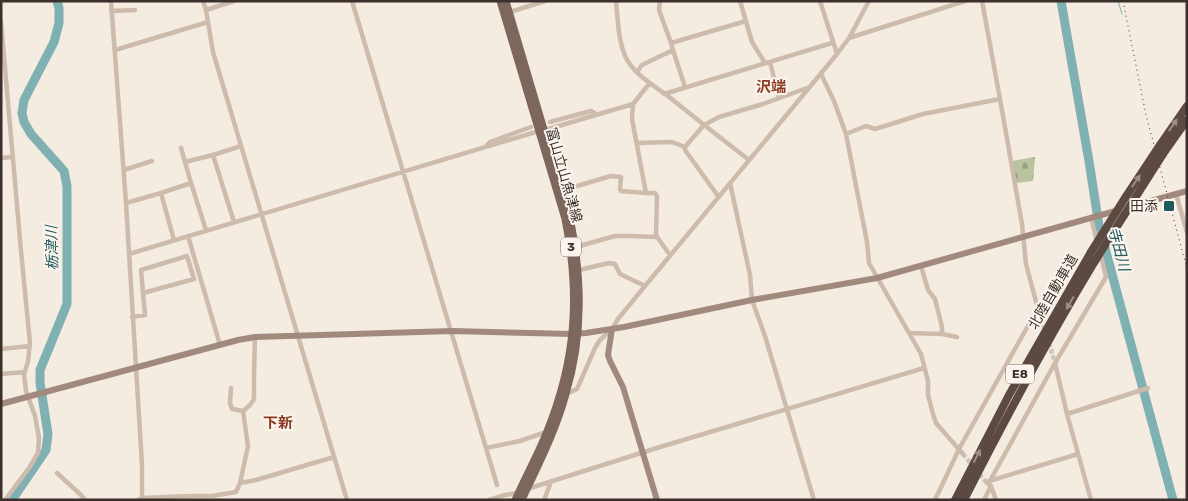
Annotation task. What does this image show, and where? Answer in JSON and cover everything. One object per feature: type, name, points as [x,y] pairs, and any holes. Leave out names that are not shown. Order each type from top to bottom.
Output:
[{"type":"highway","name":"北陸自動車道","points":[[955,500],[1009,395],[1091,252],[1187,106]]},
{"type":"highway","name":"北陸自動車道","points":[[964,500],[1068,306],[1163,154],[1187,120]]},
{"type":"main road","name":"富山立山魚津線","points":[[500,1],[542,130]]},
{"type":"main road","name":"富山立山魚津線","points":[[506,1],[560,191],[570,217],[579,270],[580,304],[575,334],[550,431],[518,497]]},
{"type":"main road","name":"富山立山魚津線","points":[[518,497],[527,489],[566,394],[573,368],[575,334],[570,246],[560,191]]},
{"type":"street","points":[[111,1],[124,170],[142,465],[141,499],[191,498],[236,492],[240,483],[248,446],[243,411]]},
{"type":"street","points":[[203,1],[213,52],[347,500]]},
{"type":"street","points":[[206,10],[234,1]]},
{"type":"street","points":[[352,1],[497,485]]},
{"type":"street","points":[[510,12],[545,1]]},
{"type":"street","points":[[616,1],[623,50],[627,60],[637,72],[649,84],[749,160]]},
{"type":"street","points":[[660,1],[659,10],[685,87]]},
{"type":"street","points":[[740,1],[752,42],[767,62],[779,98]]},
{"type":"street","points":[[820,1],[837,54]]},
{"type":"street","points":[[566,394],[577,389],[600,340],[612,329],[618,319],[718,196],[837,54],[849,38],[869,1]]},
{"type":"street","points":[[849,38],[965,1]]},
{"type":"street","points":[[935,500],[959,449],[1039,310],[1026,264],[1024,238],[982,1]]},
{"type":"street","points":[[111,11],[135,10]]},
{"type":"street","points":[[671,43],[746,21]]},
{"type":"street","points":[[1,22],[30,346],[24,375],[26,391],[30,396],[39,438],[38,453],[4,500]]},
{"type":"street","points":[[115,50],[208,22]]},
{"type":"street","points":[[664,94],[832,43]]},
{"type":"street","points":[[637,72],[642,65],[673,50]]},
{"type":"street","points":[[821,74],[834,101],[846,134],[868,242],[869,263],[921,354],[928,381],[928,395],[936,423],[963,454]]},
{"type":"street","points":[[646,193],[632,119],[633,104],[649,84]]},
{"type":"street","points":[[685,147],[704,125],[719,117],[763,104],[808,87]]},
{"type":"street","points":[[846,134],[866,126],[875,129],[923,114],[1000,99]]},
{"type":"street","points":[[129,254],[486,146],[633,104]]},
{"type":"street","points":[[550,122],[591,111],[596,114]]},
{"type":"street","points":[[486,146],[490,142],[531,127]]},
{"type":"street","points":[[637,143],[672,142],[685,147]]},
{"type":"street","points":[[186,162],[241,146]]},
{"type":"street","points":[[685,147],[685,150],[718,196]]},
{"type":"street","points":[[182,148],[206,230]]},
{"type":"street","points":[[212,155],[234,222]]},
{"type":"street","points":[[1,158],[12,157]]},
{"type":"street","points":[[124,170],[152,162]]},
{"type":"street","points":[[560,191],[611,176],[621,177],[621,191],[655,193],[658,196],[656,234],[670,255]]},
{"type":"street","points":[[126,202],[191,183]]},
{"type":"street","points":[[730,183],[750,275],[752,300],[765,336],[814,500]]},
{"type":"street","points":[[1,404],[256,337],[452,331],[575,334],[612,329],[752,300],[877,278],[1187,191]]},
{"type":"street","points":[[161,193],[174,240]]},
{"type":"street","points":[[1176,194],[1187,232]]},
{"type":"street","points":[[991,479],[1055,363],[1106,277],[1091,217]]},
{"type":"street","points":[[188,236],[220,345]]},
{"type":"street","points":[[576,246],[615,236],[657,238]]},
{"type":"street","points":[[132,318],[144,315],[144,293],[140,270],[188,256],[194,278],[144,293]]},
{"type":"street","points":[[579,270],[609,263],[616,264],[620,274],[645,286]]},
{"type":"street","points":[[921,266],[928,290],[934,299],[939,314],[942,334]]},
{"type":"street","points":[[612,329],[608,355],[623,387],[657,500]]},
{"type":"street","points":[[908,333],[942,334],[957,337]]},
{"type":"street","points":[[243,411],[254,399],[256,337]]},
{"type":"street","points":[[1,349],[30,346]]},
{"type":"street","points":[[1055,363],[1091,500]]},
{"type":"street","points":[[527,489],[924,368]]},
{"type":"street","points":[[1,374],[25,372]]},
{"type":"street","points":[[231,388],[230,403],[232,409],[243,411]]},
{"type":"street","points":[[1067,414],[1148,388]]},
{"type":"street","points":[[486,448],[520,441],[550,431]]},
{"type":"street","points":[[996,500],[991,486],[986,482],[991,479],[1078,454]]},
{"type":"street","points":[[240,483],[334,457]]},
{"type":"street","points":[[56,473],[85,500]]},
{"type":"street","points":[[544,500],[551,482]]},
{"type":"street","points":[[984,500],[991,486]]},
{"type":"street","points":[[489,500],[505,495],[518,497]]},
{"type":"green space","points":[[1035,157],[1033,181],[1016,183],[1012,161]]},
{"type":"waterway","name":"栃津川","points":[[12,500],[46,450],[48,434],[40,383],[40,370],[67,304],[67,186],[64,171],[31,134],[24,122],[22,113],[24,100],[54,42],[59,23],[57,1]]},
{"type":"waterway","name":"寺田川","points":[[1061,1],[1099,226],[1173,500]]},
{"type":"waterway","points":[[1118,1],[1122,14]]},
{"type":"tunnel","points":[[1039,313],[1045,331]]},
{"type":"tunnel","points":[[1049,343],[1055,363]]},
{"type":"tunnel","points":[[963,454],[986,482]]},
{"type":"railway","points":[[1123,1],[1146,115],[1187,269]]},
{"type":"place","name":"田添","points":[[1169,206]]},
{"type":"district","name":"沢端","points":[[771,87]]},
{"type":"district","name":"下新","points":[[278,423]]}]
